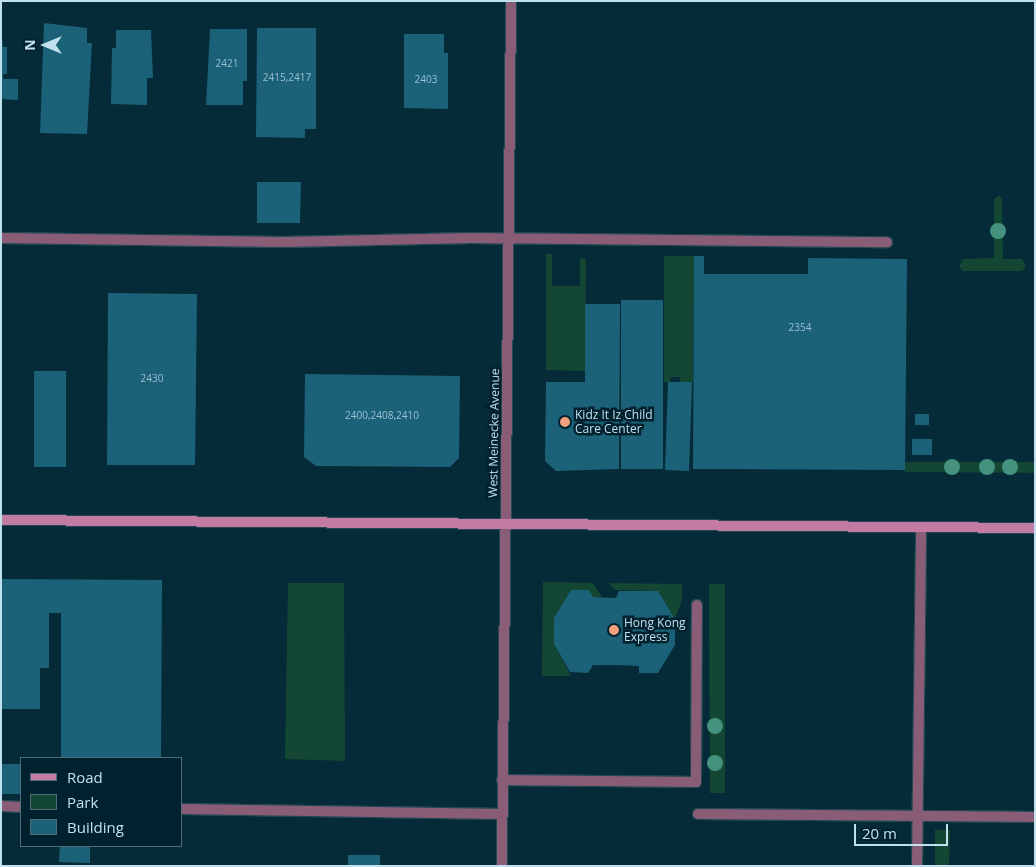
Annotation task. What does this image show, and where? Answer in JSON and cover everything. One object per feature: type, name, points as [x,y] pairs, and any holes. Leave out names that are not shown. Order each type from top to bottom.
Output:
[{"type":"main road","points":[[1,520],[506,526],[1035,528]]},
{"type":"street","name":"West Meinecke Avenue","points":[[502,866],[511,1]]},
{"type":"street","points":[[1,238],[284,242],[508,239],[887,242]]},
{"type":"street","points":[[917,866],[921,528]]},
{"type":"street","points":[[502,780],[696,782],[698,605]]},
{"type":"street","points":[[1,806],[20,807]]},
{"type":"street","points":[[182,809],[502,814]]},
{"type":"street","points":[[698,814],[1035,817]]},
{"type":"green space","points":[[999,195],[1002,199],[1003,259],[1022,259],[1026,267],[1022,271],[963,271],[959,266],[963,259],[994,258],[994,199]]},
{"type":"green space","points":[[546,254],[552,254],[552,286],[580,286],[580,258],[586,259],[585,371],[546,370]]},
{"type":"green space","points":[[664,256],[694,256],[693,382],[680,382],[680,377],[671,377],[670,382],[664,382]]},
{"type":"green space","points":[[905,462],[1035,462],[1035,473],[905,472]]},
{"type":"green space","points":[[543,582],[593,583],[602,597],[593,597],[588,590],[571,590],[554,618],[554,644],[571,676],[542,676]]},
{"type":"green space","points":[[288,583],[344,583],[345,761],[285,759]]},
{"type":"green space","points":[[609,583],[682,584],[682,600],[675,619],[658,591],[615,590]]},
{"type":"green space","points":[[709,584],[725,584],[725,793],[710,793]]},
{"type":"green space","points":[[935,830],[950,830],[949,864],[946,866],[935,866]]},
{"type":"building","points":[[44,23],[87,28],[87,43],[92,43],[87,134],[40,133]]},
{"type":"building","points":[[1,28],[3,47],[7,47],[7,74],[3,74],[3,79],[18,79],[18,100],[1,99]]},
{"type":"building","points":[[257,28],[316,28],[316,129],[305,129],[305,138],[256,137]]},
{"type":"building","points":[[210,29],[247,29],[247,81],[243,81],[243,105],[206,105]]},
{"type":"building","points":[[116,30],[151,30],[153,78],[147,78],[147,105],[111,104],[112,48],[116,48]]},
{"type":"building","points":[[404,34],[444,34],[444,53],[448,53],[448,109],[404,108]]},
{"type":"building","points":[[257,182],[301,182],[300,223],[257,223]]},
{"type":"building","points":[[694,256],[704,256],[704,274],[808,274],[808,258],[907,259],[905,470],[693,469]]},
{"type":"building","points":[[108,293],[197,294],[195,465],[107,465]]},
{"type":"building","points":[[621,300],[663,300],[663,469],[621,469]]},
{"type":"building","points":[[585,304],[620,304],[619,469],[556,471],[545,461],[546,382],[585,382]]},
{"type":"building","points":[[34,371],[66,371],[66,467],[34,467]]},
{"type":"building","points":[[305,374],[460,376],[459,458],[450,467],[316,466],[304,457]]},
{"type":"building","points":[[668,382],[692,382],[689,471],[665,470]]},
{"type":"building","points":[[915,414],[929,414],[929,425],[915,425]]},
{"type":"building","points":[[912,439],[932,439],[932,455],[912,455]]},
{"type":"building","points":[[1,579],[162,580],[161,757],[61,757],[61,613],[49,613],[49,668],[40,668],[40,709],[1,709]]},
{"type":"building","name":"Hong Kong Express","points":[[571,590],[589,590],[593,597],[616,598],[619,591],[658,591],[675,619],[675,645],[658,673],[639,673],[639,666],[618,665],[593,665],[588,673],[570,672],[554,644],[554,618]]},
{"type":"building","points":[[1,764],[20,764],[20,794],[1,794]]},
{"type":"building","points":[[60,847],[90,847],[90,863],[59,862]]},
{"type":"building","points":[[348,855],[380,855],[380,866],[348,866]]},
{"type":"place","name":"Kidz It Iz Child Care Center","points":[[565,422]]},
{"type":"place","name":"Hong Kong Express","points":[[614,630]]}]
